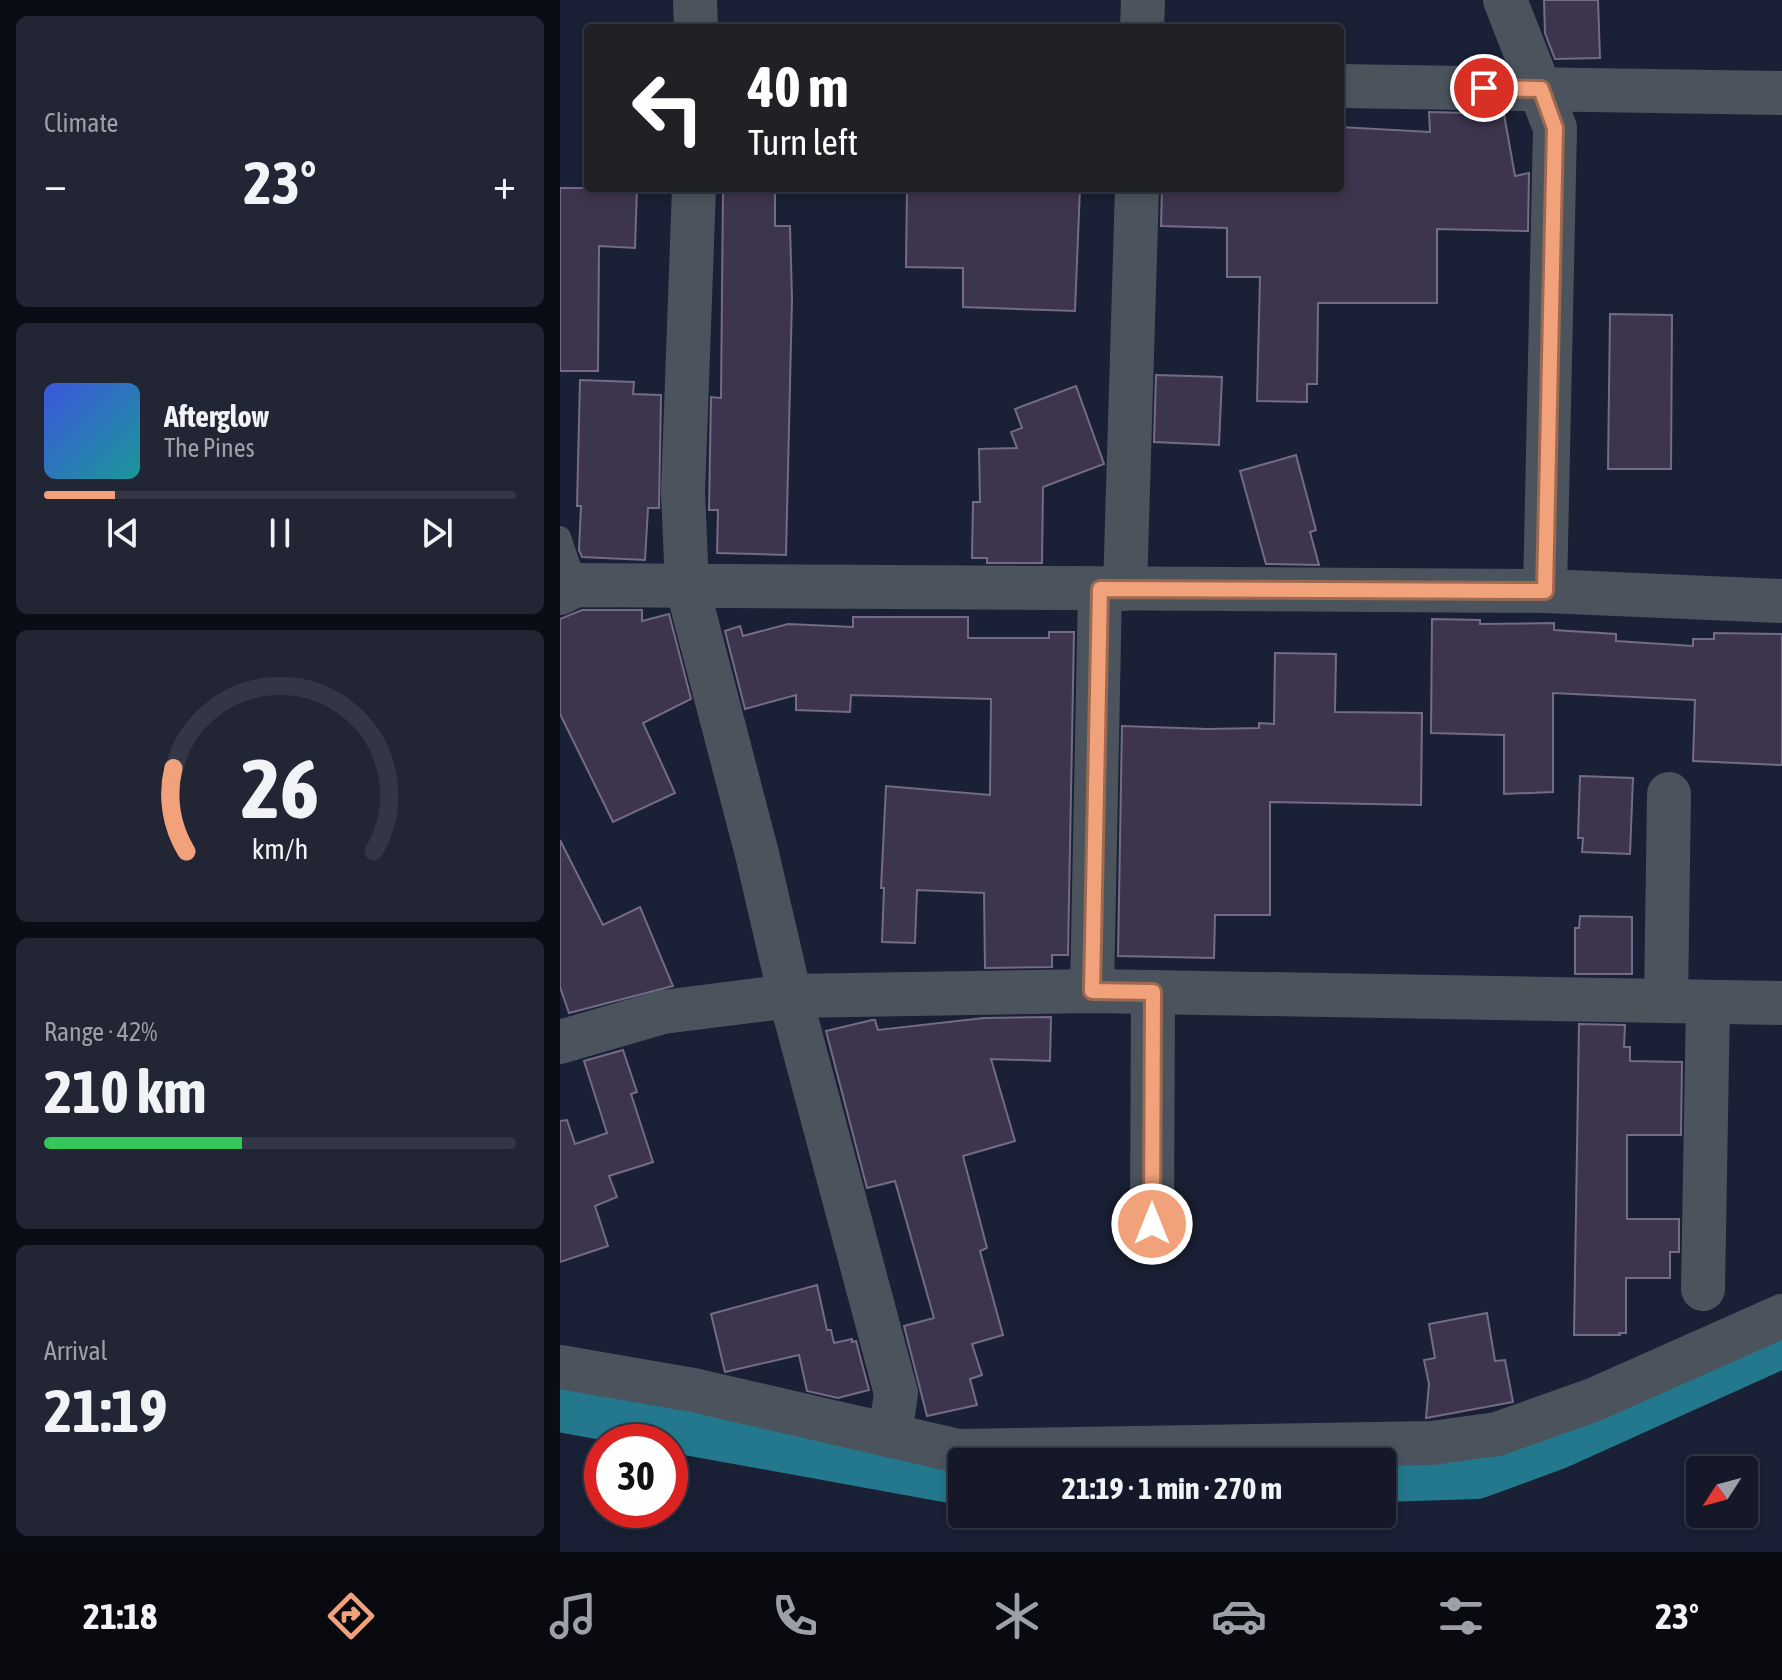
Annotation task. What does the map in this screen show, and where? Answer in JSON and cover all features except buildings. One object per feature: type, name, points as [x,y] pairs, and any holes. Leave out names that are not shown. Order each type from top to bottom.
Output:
[{"type":"street","points":[[695,0],[696,24]]},
{"type":"street","points":[[1142,24],[1143,0]]},
{"type":"street","points":[[1505,0],[1555,128],[1545,591]]},
{"type":"street","points":[[1344,86],[1782,93]]},
{"type":"street","points":[[694,192],[683,492],[687,586],[757,854],[790,996],[896,1393],[890,1436]]},
{"type":"street","points":[[1092,991],[1137,192]]},
{"type":"street","points":[[568,589],[687,586],[1545,591],[1782,601]]},
{"type":"street","points":[[1669,794],[1687,1002],[1703,1289]]},
{"type":"street","points":[[560,1042],[663,1012],[790,996],[1092,991],[1782,1003]]},
{"type":"street","points":[[1152,1224],[1153,992]]},
{"type":"street","points":[[560,1367],[693,1390],[958,1451],[1432,1443],[1497,1434],[1593,1400],[1782,1316]]},
{"type":"lane","points":[[560,537],[568,589]]},
{"type":"waterway","points":[[1396,1479],[1477,1476],[1556,1447],[1782,1345]]},
{"type":"waterway","points":[[560,1409],[948,1479]]},
{"type":"route","points":[[1152,1224],[1153,992],[1092,991],[1100,589],[1545,591],[1555,128],[1541,89],[1484,88]]}]
